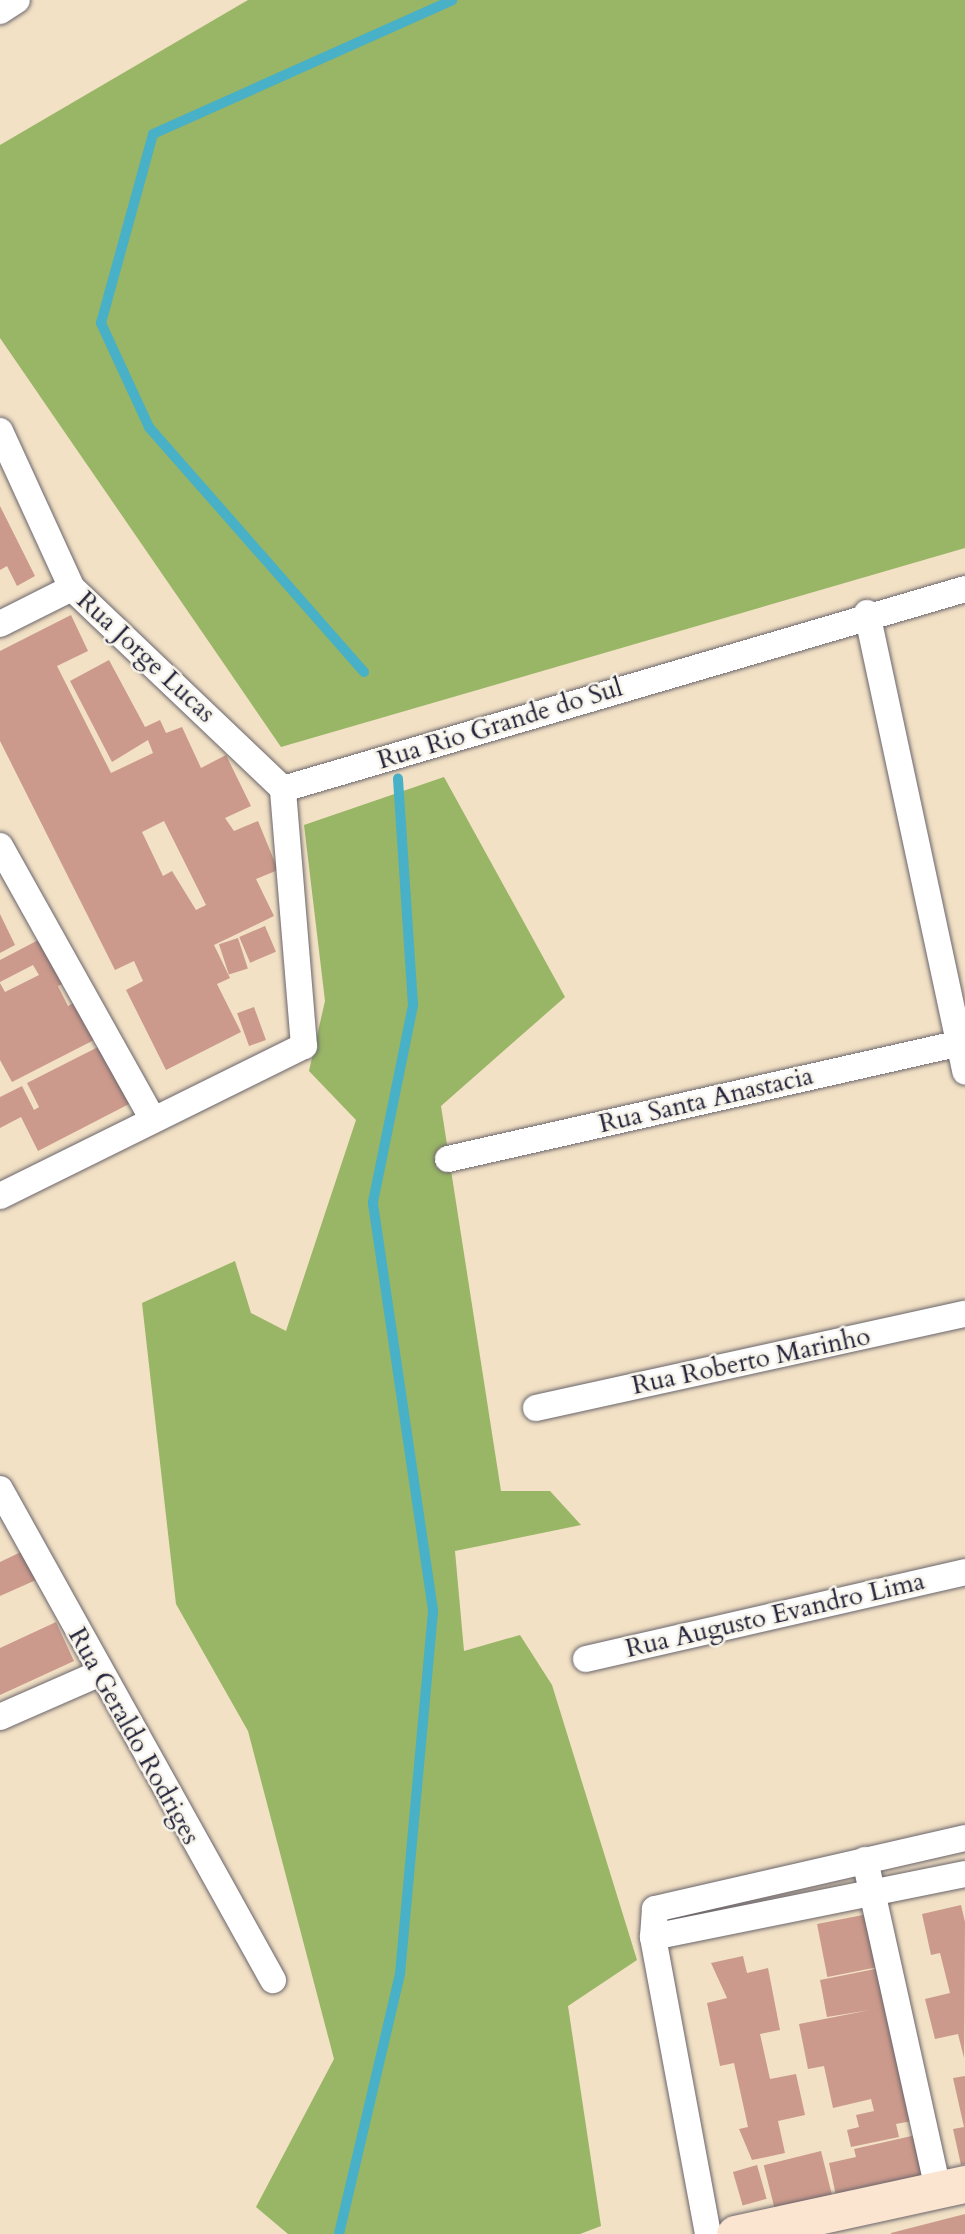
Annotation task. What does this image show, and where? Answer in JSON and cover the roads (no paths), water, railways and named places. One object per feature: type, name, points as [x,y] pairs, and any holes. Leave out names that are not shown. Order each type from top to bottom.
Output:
[{"type":"street","points":[[0,11],[18,0]]},
{"type":"street","name":"Rua Jorge Lucas","points":[[0,432],[72,588],[283,789]]},
{"type":"street","points":[[0,624],[72,588]]},
{"type":"street","name":"Rua Rio Grande do Sul","points":[[283,789],[867,613],[965,589]]},
{"type":"street","points":[[867,613],[962,1042],[965,1072]]},
{"type":"street","points":[[0,1196],[152,1118],[255,1075],[304,1046],[283,789]]},
{"type":"street","points":[[0,846],[152,1118]]},
{"type":"street","name":"Rua Santa Anastacia","points":[[448,1159],[962,1042]]},
{"type":"street","name":"Rua Roberto Marinho","points":[[536,1408],[965,1314]]},
{"type":"street","name":"Rua Geraldo Rodriges","points":[[0,1489],[98,1674],[273,1980]]},
{"type":"street","name":"Rua Augusto Evandro Lima","points":[[586,1658],[965,1572]]},
{"type":"street","points":[[0,1717],[98,1674]]},
{"type":"street","points":[[708,2234],[653,1937],[660,1904],[965,1838]]},
{"type":"street","points":[[735,2234],[815,2225],[952,2187],[865,1860]]},
{"type":"street","points":[[653,1937],[965,1874]]},
{"type":"waterway","points":[[364,672],[149,427],[101,323],[153,134],[452,0]]},
{"type":"waterway","points":[[339,2234],[400,1974],[433,1610],[373,1202],[413,1005],[398,778]]}]
